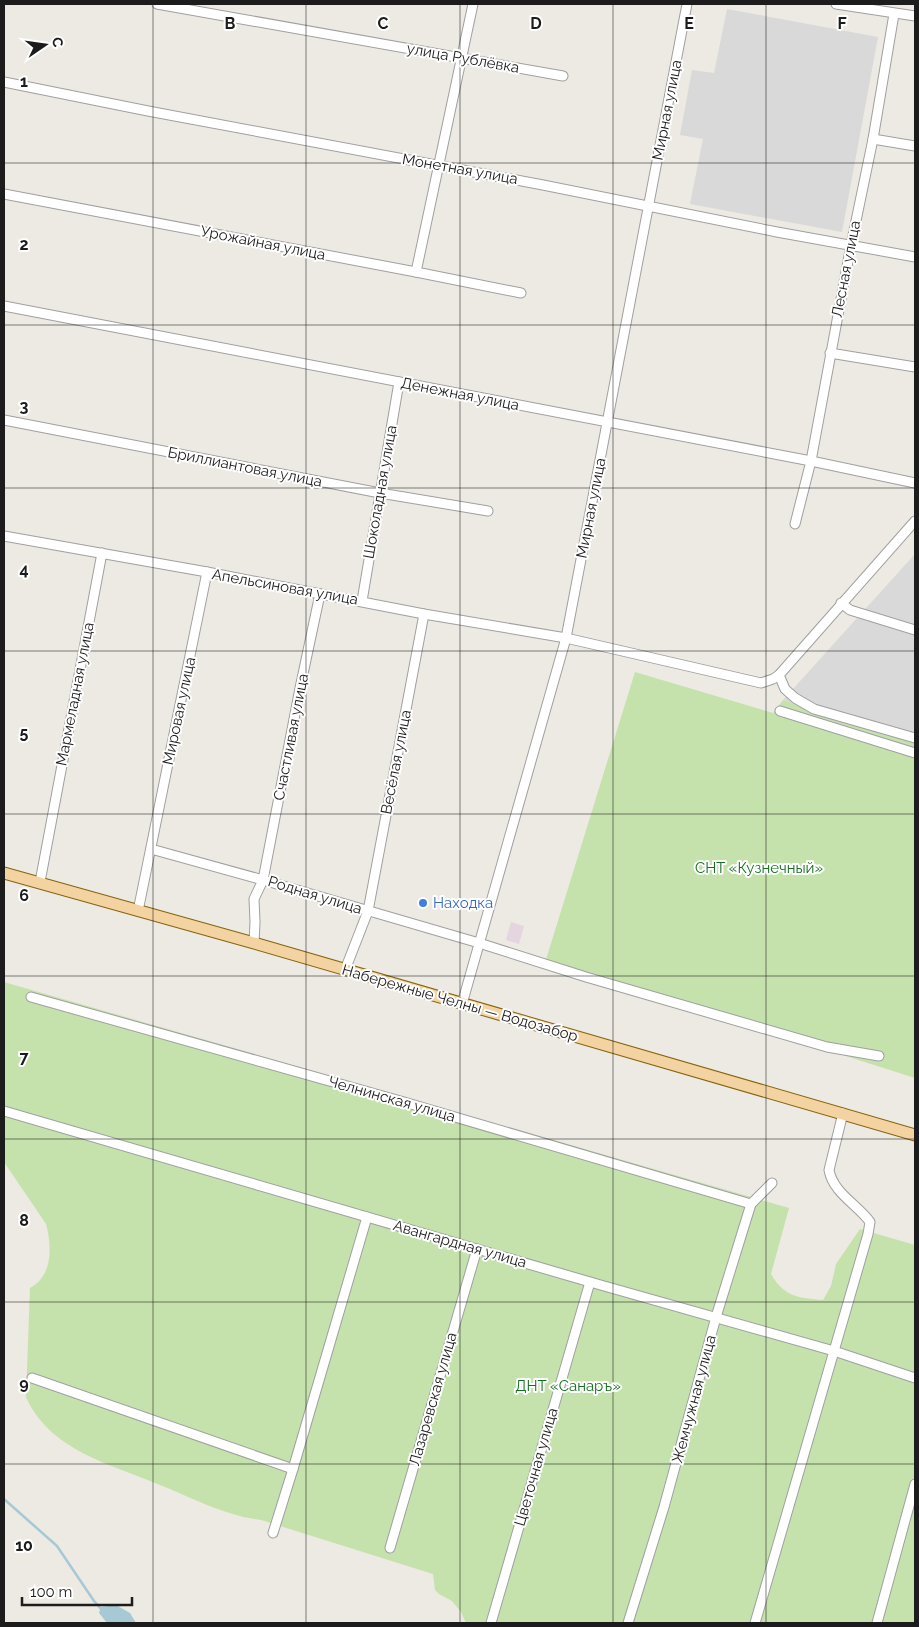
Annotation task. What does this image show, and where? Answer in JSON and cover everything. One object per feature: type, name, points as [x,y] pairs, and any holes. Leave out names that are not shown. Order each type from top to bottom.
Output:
[{"type":"main road","name":"Набережные Челны — Водозабор","points":[[4,873],[254,943],[915,1135]]},
{"type":"street","name":"улица Рублёвка","points":[[157,4],[563,76]]},
{"type":"street","points":[[416,272],[473,4]]},
{"type":"street","name":"Мирная улица","points":[[462,1004],[566,638],[687,4]]},
{"type":"street","points":[[836,4],[915,16]]},
{"type":"street","name":"Лесная улица","points":[[795,524],[811,460],[830,353],[873,139],[894,14]]},
{"type":"street","name":"Монетная улица","points":[[4,82],[915,257]]},
{"type":"street","points":[[873,139],[915,146]]},
{"type":"street","name":"Урожайная улица","points":[[4,194],[521,293]]},
{"type":"street","name":"Денежная улица","points":[[4,306],[811,460],[915,483]]},
{"type":"street","points":[[830,353],[915,368]]},
{"type":"street","name":"Шоколадная улица","points":[[362,601],[399,382]]},
{"type":"street","name":"Бриллиантовая улица","points":[[4,420],[380,493],[488,511]]},
{"type":"street","points":[[914,523],[779,675],[785,689],[795,698],[814,709],[915,738]]},
{"type":"street","name":"Апельсиновая улица","points":[[4,536],[207,572],[424,614],[566,638],[761,682],[779,675]]},
{"type":"street","name":"Мармеладная улица","points":[[40,882],[102,554]]},
{"type":"street","name":"Мировая улица","points":[[138,910],[207,572]]},
{"type":"street","name":"Счастливая улица","points":[[254,943],[254,899],[264,880],[300,688],[320,594]]},
{"type":"street","points":[[841,603],[850,610],[915,630]]},
{"type":"street","name":"Весёлая улица","points":[[345,970],[368,911],[424,614]]},
{"type":"street","points":[[780,711],[915,753]]},
{"type":"street","name":"Родная улица","points":[[151,849],[264,880],[827,1047],[879,1056]]},
{"type":"street","name":"Челнинская улица","points":[[31,997],[395,1099],[751,1204]]},
{"type":"street","name":"Авангардная улица","points":[[4,1111],[834,1351],[915,1378]]},
{"type":"street","points":[[755,1623],[867,1240],[870,1222],[865,1214],[838,1189],[830,1178],[829,1170],[843,1114]]},
{"type":"street","name":"Жемчужная улица","points":[[628,1623],[664,1507],[716,1317],[751,1204],[772,1183]]},
{"type":"street","points":[[273,1533],[294,1469],[367,1217]]},
{"type":"street","name":"Лазаревская улица","points":[[390,1548],[477,1249]]},
{"type":"street","name":"Цветочная улица","points":[[491,1623],[590,1282]]},
{"type":"street","points":[[32,1378],[294,1469]]},
{"type":"street","points":[[877,1623],[915,1484]]},
{"type":"shaded area","points":[[727,9],[878,37],[842,232],[690,204],[703,139],[680,135],[692,70],[714,73]]},
{"type":"shaded area","points":[[915,554],[915,741],[783,700]]},
{"type":"shaded area","points":[[511,922],[524,926],[519,944],[506,940]]},
{"type":"green space","name":"СНТ «Кузнечный»","points":[[635,672],[773,713],[783,700],[915,741],[915,1078],[544,966]]},
{"type":"green space","name":"ДНТ «Санаръ»","points":[[4,982],[789,1208],[771,1274],[776,1282],[787,1292],[799,1297],[823,1300],[831,1286],[836,1264],[860,1229],[915,1245],[915,1623],[466,1623],[461,1612],[452,1601],[435,1590],[433,1574],[261,1520],[222,1511],[102,1462],[66,1443],[50,1431],[26,1397],[30,1288],[38,1283],[43,1276],[47,1268],[50,1251],[46,1224],[4,1162]]},
{"type":"water","points":[[116,1605],[130,1613],[136,1623],[107,1623],[99,1613],[101,1607]]},
{"type":"waterway","points":[[4,1499],[57,1546],[101,1609]]},
{"type":"place","name":"Находка","points":[[423,903]]}]
